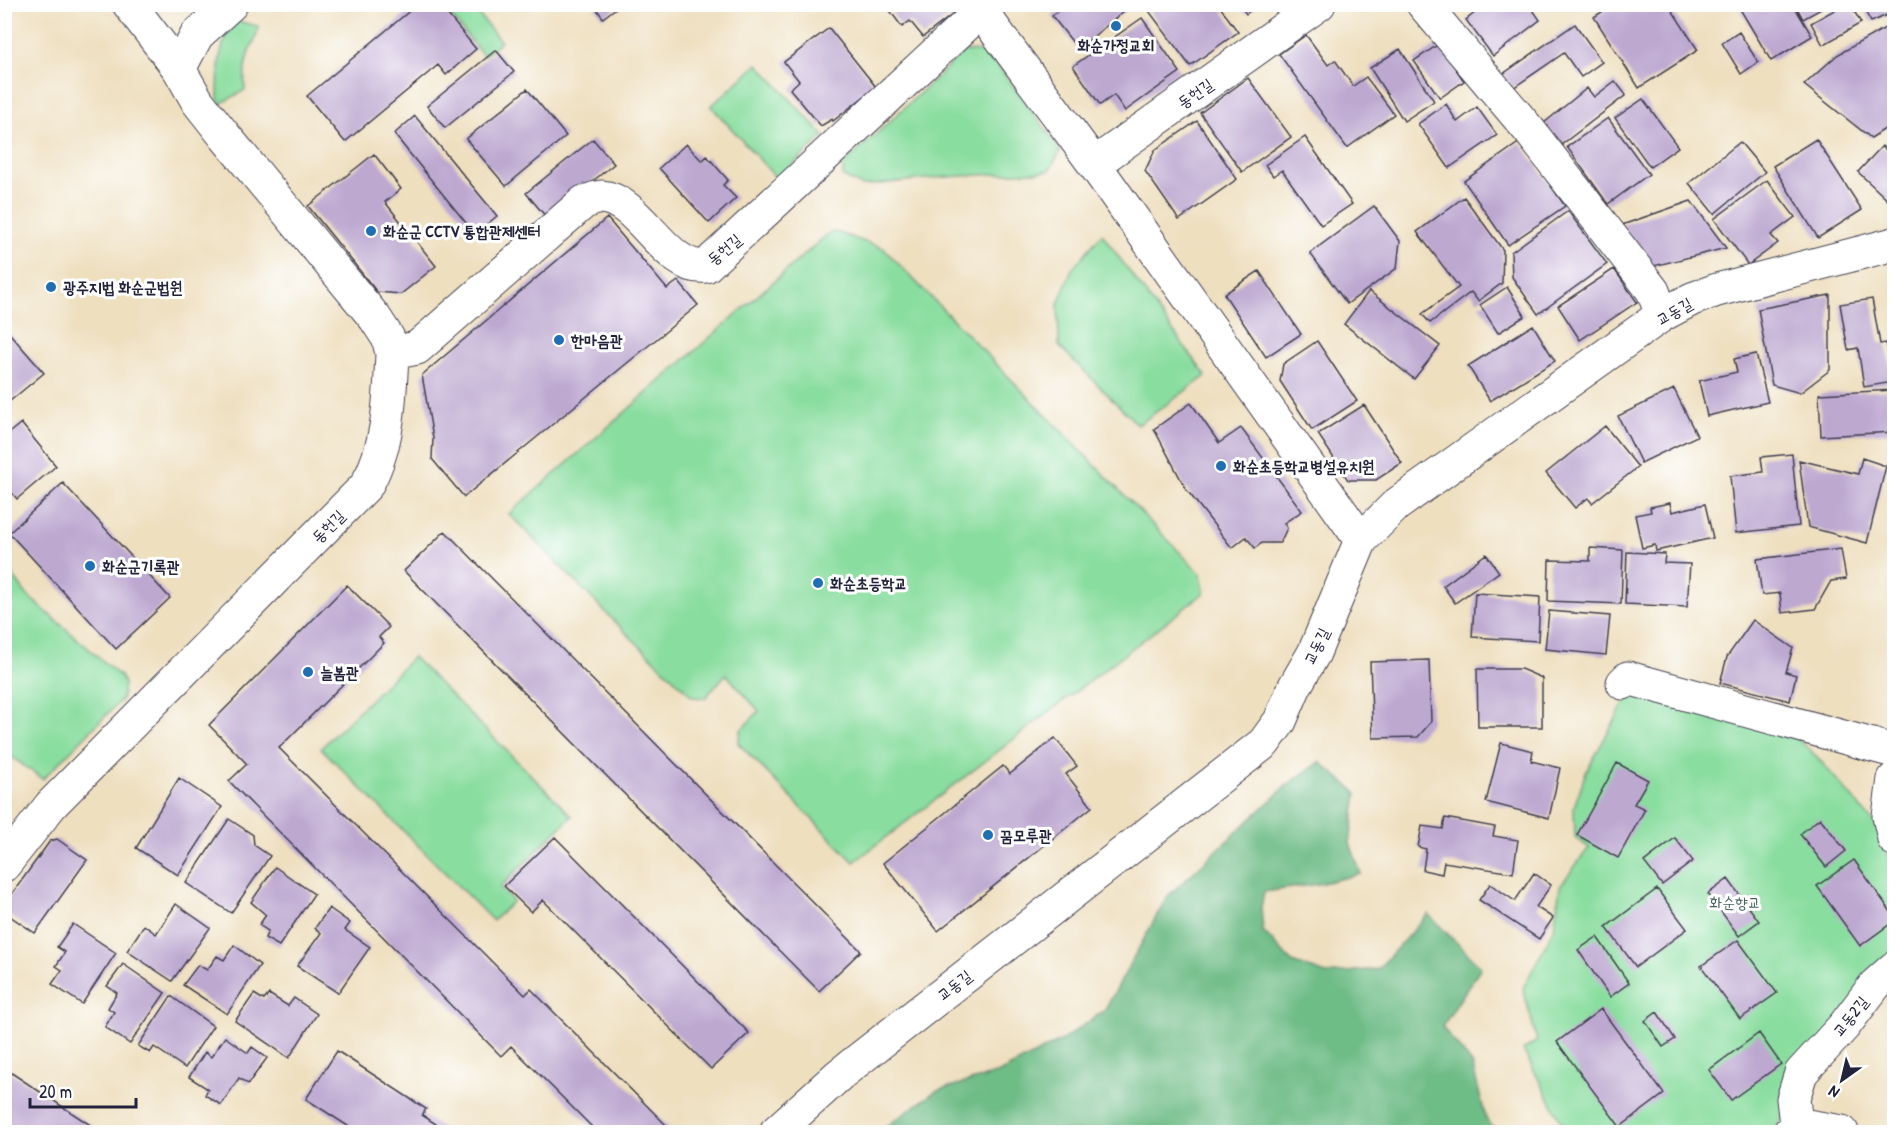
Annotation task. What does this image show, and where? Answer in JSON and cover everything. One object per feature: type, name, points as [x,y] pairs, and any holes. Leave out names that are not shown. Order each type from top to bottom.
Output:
[{"type":"street","points":[[129,4],[179,69],[198,102],[375,318],[388,339],[392,353]]},
{"type":"street","points":[[179,69],[197,35],[231,4]]},
{"type":"street","name":"동헌길","points":[[4,865],[51,805],[366,486],[377,467],[382,448],[392,353],[417,348],[584,202],[601,197],[617,202],[688,265],[706,266],[979,8],[1094,164],[1319,4]]},
{"type":"street","points":[[1423,4],[1529,130],[1653,291],[1662,315]]},
{"type":"street","points":[[1094,164],[1361,540]]},
{"type":"street","name":"교동길","points":[[776,1132],[839,1075],[1264,743],[1280,721],[1294,686],[1314,653],[1361,540],[1396,505],[1662,315],[1692,299],[1717,290],[1894,244]]},
{"type":"street","points":[[1623,683],[1628,678],[1894,751]]},
{"type":"street","points":[[1894,778],[1889,816],[1894,839]]},
{"type":"street","name":"교동2길","points":[[1793,1128],[1792,1099],[1801,1073],[1844,1026],[1875,985],[1894,968]]},
{"type":"street","points":[[1793,1128],[1842,1132]]},
{"type":"green space","points":[[442,5],[471,5],[501,42],[484,56]]},
{"type":"green space","points":[[237,21],[258,26],[257,34],[246,64],[245,90],[220,104],[218,99],[219,68],[222,48]]},
{"type":"green space","points":[[965,51],[988,52],[1061,150],[1049,171],[945,177],[862,186],[843,177],[843,165]]},
{"type":"green space","points":[[758,64],[824,136],[777,179],[711,106]]},
{"type":"green space","points":[[836,232],[883,248],[1201,574],[1204,593],[854,862],[738,743],[741,730],[759,711],[726,674],[705,698],[693,697],[621,628],[509,514],[829,233]]},
{"type":"green space","points":[[1102,234],[1206,376],[1138,425],[1059,346],[1058,304],[1072,269]]},
{"type":"green space","points":[[11,573],[27,595],[120,676],[124,683],[122,699],[43,779],[5,752],[4,578]]},
{"type":"green space","points":[[413,657],[572,816],[500,887],[513,901],[493,921],[321,748]]},
{"type":"green space","name":"화순향교","points":[[1631,691],[1793,734],[1817,757],[1881,831],[1894,872],[1894,963],[1773,1132],[1639,1132],[1631,1127],[1621,1132],[1567,1132],[1523,1050],[1537,1041],[1523,988],[1554,929],[1560,886],[1589,848],[1575,837],[1574,807],[1586,772]]},
{"type":"green space","points":[[1320,762],[1357,793],[1350,843],[1361,874],[1318,884],[1264,892],[1261,908],[1263,931],[1292,962],[1326,974],[1378,969],[1428,914],[1481,967],[1442,1027],[1472,1064],[1486,1119],[1498,1132],[879,1132],[936,1091],[999,1073],[1062,1040],[1105,1010],[1167,897],[1287,785]]},
{"type":"building","points":[[418,4],[439,4],[476,49],[446,75],[438,65],[345,142],[307,96]]},
{"type":"building","points":[[593,4],[621,4],[603,18]]},
{"type":"building","points":[[885,4],[946,4],[953,14],[923,37],[910,21],[902,27]]},
{"type":"building","points":[[1066,4],[1133,4],[1078,49],[1052,16]]},
{"type":"building","points":[[1158,4],[1218,4],[1238,32],[1190,66],[1149,11]]},
{"type":"building","points":[[1239,4],[1259,4],[1246,14]]},
{"type":"building","points":[[1486,4],[1529,4],[1540,20],[1493,56],[1466,20]]},
{"type":"building","points":[[1614,4],[1668,4],[1698,50],[1639,88],[1594,17]]},
{"type":"building","points":[[1737,4],[1793,4],[1812,36],[1771,61]]},
{"type":"building","points":[[1795,4],[1830,4],[1803,19]]},
{"type":"building","points":[[1845,4],[1850,4],[1861,23],[1823,45],[1811,23]]},
{"type":"building","points":[[1861,4],[1894,4],[1894,12],[1871,22]]},
{"type":"building","points":[[1142,18],[1180,72],[1125,111],[1114,95],[1100,105],[1073,66]]},
{"type":"building","points":[[1575,24],[1602,62],[1581,77],[1564,53],[1513,88],[1503,74]]},
{"type":"building","points":[[1892,24],[1894,28],[1894,123],[1871,138],[1804,85],[1837,55]]},
{"type":"building","points":[[829,28],[876,87],[833,121],[832,119],[821,126],[790,89],[799,81],[784,62]]},
{"type":"building","points":[[1739,32],[1758,62],[1741,74],[1722,43]]},
{"type":"building","points":[[1306,35],[1328,65],[1335,60],[1353,86],[1366,77],[1394,114],[1347,148],[1279,54]]},
{"type":"building","points":[[1439,44],[1464,81],[1440,98],[1414,61]]},
{"type":"building","points":[[1400,49],[1434,101],[1404,121],[1370,68]]},
{"type":"building","points":[[496,50],[514,72],[445,128],[427,106]]},
{"type":"building","points":[[1248,78],[1291,137],[1242,172],[1200,113]]},
{"type":"building","points":[[1615,81],[1626,95],[1561,145],[1544,123],[1587,88],[1594,97]]},
{"type":"building","points":[[527,89],[566,136],[506,186],[466,139]]},
{"type":"building","points":[[1643,99],[1678,147],[1650,167],[1615,118]]},
{"type":"building","points":[[1446,104],[1457,122],[1477,107],[1497,135],[1449,168],[1418,124]]},
{"type":"building","points":[[415,116],[497,216],[475,234],[394,134]]},
{"type":"building","points":[[1608,118],[1649,174],[1608,204],[1567,147]]},
{"type":"building","points":[[1197,121],[1237,179],[1179,220],[1145,171],[1155,150]]},
{"type":"building","points":[[1305,137],[1352,204],[1321,225],[1282,170],[1273,176],[1265,165]]},
{"type":"building","points":[[593,139],[614,164],[547,218],[526,193]]},
{"type":"building","points":[[1816,139],[1862,210],[1818,238],[1773,166]]},
{"type":"building","points":[[1520,142],[1565,206],[1508,245],[1464,181]]},
{"type":"building","points":[[1740,142],[1765,172],[1714,214],[1689,183]]},
{"type":"building","points":[[686,144],[702,161],[707,156],[728,180],[723,185],[736,198],[709,223],[659,168]]},
{"type":"building","points":[[1882,146],[1894,158],[1894,206],[1858,172]]},
{"type":"building","points":[[374,154],[401,189],[385,202],[436,266],[401,294],[377,292],[308,206]]},
{"type":"building","points":[[1767,180],[1795,217],[1771,235],[1778,243],[1748,265],[1714,219]]},
{"type":"building","points":[[1464,197],[1503,250],[1502,283],[1478,301],[1471,292],[1430,323],[1422,314],[1459,287],[1417,232]]},
{"type":"building","points":[[1691,201],[1726,248],[1650,267],[1622,225]]},
{"type":"building","points":[[1374,206],[1400,241],[1397,268],[1347,304],[1310,253]]},
{"type":"building","points":[[1568,211],[1607,264],[1538,314],[1512,277],[1511,252]]},
{"type":"building","name":"한마음관","points":[[607,218],[667,289],[678,281],[698,305],[464,497],[432,459],[433,438],[422,375]]},
{"type":"building","points":[[1614,269],[1637,302],[1580,340],[1558,306]]},
{"type":"building","points":[[1259,271],[1301,334],[1266,357],[1224,294]]},
{"type":"building","points":[[1507,287],[1525,316],[1498,333],[1480,305]]},
{"type":"building","points":[[1369,291],[1440,346],[1414,379],[1344,324]]},
{"type":"building","points":[[1830,295],[1830,370],[1800,393],[1772,385],[1758,309]]},
{"type":"building","points":[[1872,299],[1880,344],[1886,343],[1893,382],[1864,387],[1858,348],[1848,350],[1840,304]]},
{"type":"building","points":[[1533,325],[1555,361],[1490,401],[1468,366]]},
{"type":"building","points":[[4,327],[44,373],[4,406]]},
{"type":"building","points":[[1317,341],[1357,401],[1312,430],[1280,381],[1283,364]]},
{"type":"building","points":[[1756,354],[1768,402],[1707,416],[1699,381],[1737,372],[1734,359]]},
{"type":"building","points":[[1674,389],[1697,436],[1641,463],[1618,416]]},
{"type":"building","points":[[1894,390],[1894,432],[1821,436],[1819,394]]},
{"type":"building","name":"화순초등학교병설유치원","points":[[1191,403],[1219,443],[1241,428],[1302,511],[1284,523],[1287,528],[1280,543],[1262,543],[1255,548],[1246,537],[1232,548],[1186,489],[1154,429]]},
{"type":"building","points":[[1364,405],[1402,463],[1376,480],[1348,480],[1318,434]]},
{"type":"building","points":[[21,423],[56,466],[17,499],[4,483],[4,437]]},
{"type":"building","points":[[1605,426],[1638,467],[1592,503],[1588,498],[1575,508],[1546,473]]},
{"type":"building","points":[[1792,454],[1799,526],[1736,533],[1730,476],[1763,472],[1761,457]]},
{"type":"building","points":[[1862,458],[1886,466],[1867,543],[1808,527],[1799,460],[1858,474]]},
{"type":"building","name":"화순군기록관","points":[[63,483],[170,598],[116,649],[9,533]]},
{"type":"building","points":[[1670,503],[1672,512],[1705,504],[1713,538],[1656,551],[1655,545],[1642,548],[1635,515],[1651,512],[1650,507]]},
{"type":"building","points":[[445,531],[861,951],[819,991],[404,571]]},
{"type":"building","points":[[1590,548],[1623,550],[1621,604],[1548,601],[1549,560],[1590,561]]},
{"type":"building","points":[[1841,549],[1846,579],[1831,581],[1815,609],[1782,613],[1780,593],[1762,595],[1757,559]]},
{"type":"building","points":[[1627,552],[1665,554],[1664,563],[1690,564],[1687,607],[1625,604]]},
{"type":"building","points":[[1486,554],[1499,572],[1455,603],[1443,586]]},
{"type":"building","points":[[347,585],[389,627],[379,637],[384,643],[279,748],[525,995],[531,989],[673,1132],[597,1132],[511,1046],[501,1056],[229,781],[247,764],[209,725]]},
{"type":"building","points":[[1475,593],[1540,597],[1538,641],[1472,637]]},
{"type":"building","points":[[1549,611],[1610,616],[1606,655],[1545,649]]},
{"type":"building","points":[[1753,620],[1793,648],[1786,672],[1796,675],[1790,701],[1720,683],[1727,657]]},
{"type":"building","points":[[1429,660],[1431,722],[1418,737],[1373,738],[1370,662]]},
{"type":"building","points":[[1477,669],[1521,669],[1542,678],[1542,727],[1478,727]]},
{"type":"building","name":"꿈모루관","points":[[1055,738],[1077,766],[1066,774],[1092,807],[938,931],[883,863],[1003,766],[1010,774]]},
{"type":"building","points":[[1501,743],[1533,751],[1531,761],[1560,768],[1549,818],[1486,802]]},
{"type":"building","points":[[1617,763],[1648,780],[1634,804],[1645,809],[1618,858],[1577,835]]},
{"type":"building","points":[[179,778],[222,807],[178,875],[136,848]]},
{"type":"building","points":[[1445,818],[1495,827],[1493,836],[1518,840],[1513,873],[1444,862],[1442,874],[1423,870],[1426,849],[1418,847],[1422,826],[1443,829]]},
{"type":"building","points":[[1820,818],[1846,851],[1826,867],[1800,834]]},
{"type":"building","points":[[229,819],[253,835],[254,845],[270,856],[231,913],[186,883]]},
{"type":"building","points":[[555,837],[749,1033],[711,1069],[543,900],[531,912],[504,886]]},
{"type":"building","points":[[1675,838],[1693,861],[1662,885],[1644,862]]},
{"type":"building","points":[[57,839],[87,860],[35,933],[4,912],[4,905],[50,841]]},
{"type":"building","points":[[1854,860],[1894,916],[1894,921],[1860,946],[1817,886]]},
{"type":"building","points":[[275,867],[314,894],[279,946],[265,938],[268,931],[259,925],[266,915],[251,902]]},
{"type":"building","points":[[1534,873],[1551,885],[1536,907],[1553,918],[1539,939],[1479,900],[1490,884],[1515,901]]},
{"type":"building","points":[[1728,879],[1759,921],[1739,936],[1708,894]]},
{"type":"building","points":[[1657,889],[1687,929],[1636,967],[1606,927]]},
{"type":"building","points":[[176,904],[210,928],[172,981],[127,951],[144,925],[156,934]]},
{"type":"building","points":[[329,908],[350,923],[345,930],[370,947],[338,993],[297,966],[321,933],[315,928]]},
{"type":"building","points":[[73,924],[116,953],[82,1004],[52,984],[62,970],[56,966],[65,952],[57,947]]},
{"type":"building","points":[[1597,937],[1629,983],[1610,997],[1578,950]]},
{"type":"building","points":[[1738,940],[1777,993],[1740,1019],[1701,966]]},
{"type":"building","points":[[234,945],[260,965],[227,1014],[183,985],[198,965],[207,970],[217,956],[224,960]]},
{"type":"building","points":[[123,964],[165,993],[130,1044],[105,1027],[114,1012],[108,1008],[117,993],[107,986]]},
{"type":"building","points":[[254,994],[264,1000],[269,994],[288,1006],[294,998],[317,1014],[289,1058],[235,1021]]},
{"type":"building","points":[[171,996],[213,1026],[185,1068],[154,1047],[150,1053],[138,1046]]},
{"type":"building","points":[[1601,1009],[1664,1094],[1620,1127],[1557,1042]]},
{"type":"building","points":[[1657,1012],[1675,1039],[1663,1047],[1645,1021]]},
{"type":"building","points":[[1759,1033],[1781,1064],[1731,1100],[1709,1070]]},
{"type":"building","points":[[225,1037],[248,1053],[252,1047],[267,1058],[248,1084],[239,1078],[221,1105],[205,1095],[208,1089],[189,1077],[205,1052],[211,1057]]},
{"type":"building","points":[[337,1051],[426,1109],[422,1115],[448,1132],[357,1132],[306,1099]]},
{"type":"building","points":[[4,1068],[101,1132],[8,1132],[4,1130]]},
{"type":"place","name":"화순가정교회","points":[[1116,26]]},
{"type":"place","name":"화순군 CCTV 통합관제센터","points":[[371,231]]},
{"type":"place","name":"광주지법 화순군법원","points":[[51,287]]},
{"type":"place","name":"한마음관","points":[[559,340]]},
{"type":"place","name":"화순초등학교병설유치원","points":[[1221,466]]},
{"type":"place","name":"화순군기록관","points":[[90,566]]},
{"type":"place","name":"화순초등학교","points":[[818,583]]},
{"type":"place","name":"늘봄관","points":[[308,672]]},
{"type":"place","name":"꿈모루관","points":[[988,835]]}]
